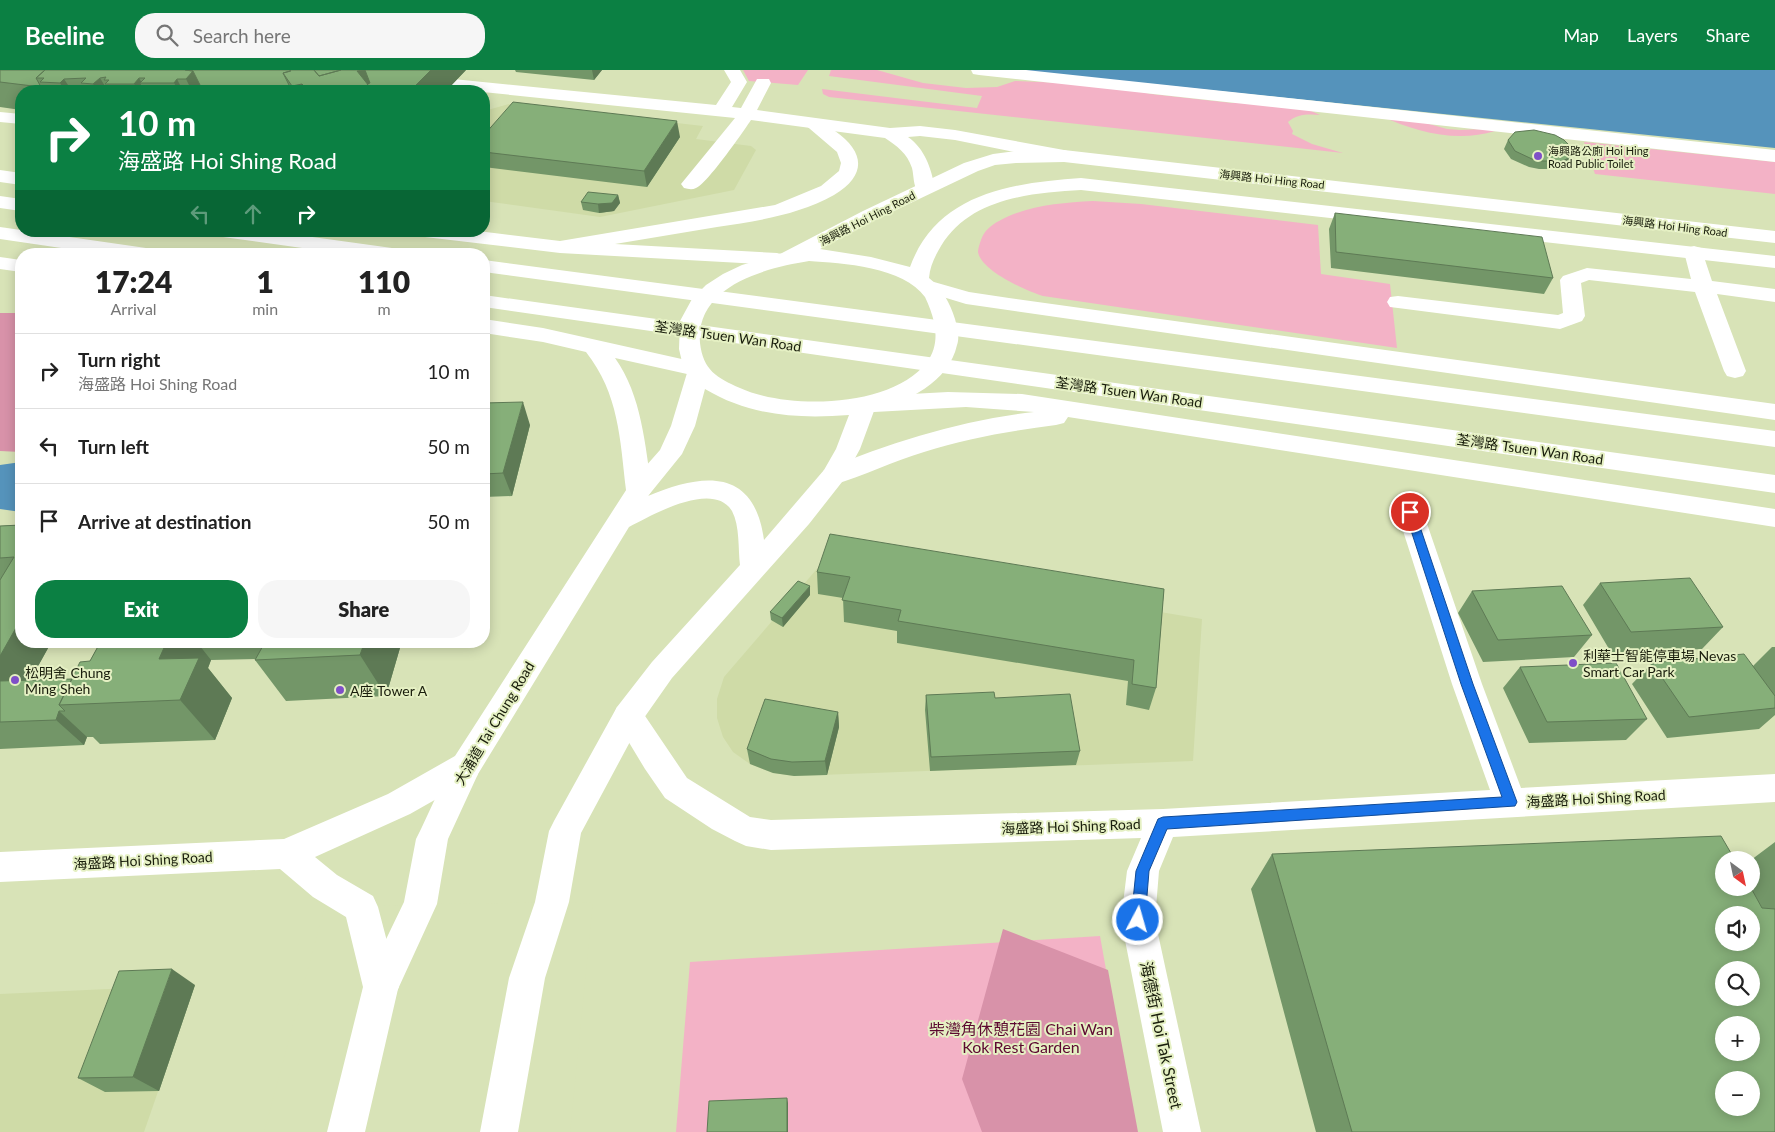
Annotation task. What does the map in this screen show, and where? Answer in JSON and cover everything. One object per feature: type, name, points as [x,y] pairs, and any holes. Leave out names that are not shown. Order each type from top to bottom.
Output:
[{"type":"main road","points":[[979,70],[1775,156]]},
{"type":"main road","points":[[477,85],[488,72]]},
{"type":"main road","points":[[721,112],[736,76]]},
{"type":"main road","points":[[691,184],[727,143],[747,114],[763,83]]},
{"type":"main road","points":[[452,84],[456,85]]},
{"type":"main road","points":[[490,91],[747,114],[890,133],[920,131],[955,135],[1064,156]]},
{"type":"main road","points":[[0,117],[15,119]]},
{"type":"main road","points":[[560,247],[756,215],[815,197],[834,186],[846,175],[850,164],[847,154],[841,145],[812,123]]},
{"type":"main road","points":[[890,133],[910,146],[921,167],[925,188]]},
{"type":"main road","name":"海興路 Hoi Hing Road","points":[[784,258],[952,175],[993,160],[1032,156],[1064,156],[1775,237]]},
{"type":"main road","points":[[0,176],[15,178]]},
{"type":"main road","name":"海興路 Hoi Hing Road","points":[[922,283],[918,270],[938,235],[966,210],[995,198],[1053,185],[1081,184],[1429,232],[1694,252],[1775,262]]},
{"type":"main road","points":[[0,202],[15,203]]},
{"type":"main road","points":[[0,233],[15,235]]},
{"type":"main road","points":[[28,237],[104,248]]},
{"type":"main road","points":[[267,237],[348,248]]},
{"type":"main road","points":[[471,237],[560,247],[784,258],[809,255],[849,258],[901,272],[922,283],[966,298],[1775,412]]},
{"type":"main road","points":[[1694,252],[1703,286],[1736,371]]},
{"type":"main road","points":[[698,371],[690,353],[689,339],[690,324],[698,305],[714,288],[739,274],[784,258]]},
{"type":"main road","points":[[0,263],[15,265]]},
{"type":"main road","points":[[490,267],[1310,375],[1775,440]]},
{"type":"main road","points":[[1398,302],[1560,322],[1574,316],[1570,280],[1587,274],[1764,293],[1775,296]]},
{"type":"main road","points":[[499,1132],[527,978],[552,902],[565,831],[628,716],[662,670],[800,517],[833,476],[869,405],[902,391],[936,366],[947,346],[945,322],[940,304],[922,283]]},
{"type":"main road","name":"荃灣路 Tsuen Wan Road","points":[[490,302],[1775,484]]},
{"type":"main road","points":[[490,327],[543,335],[698,371],[722,388],[746,400],[771,407],[828,409],[934,399],[984,398],[1168,424],[1775,518]]},
{"type":"main road","points":[[594,347],[608,365],[619,385],[629,422],[639,490]]},
{"type":"main road","name":"大涌道 Tai Chung Road","points":[[346,1132],[381,987],[420,904],[432,838],[466,766],[618,522],[639,490],[670,454],[683,426],[698,371]]},
{"type":"main road","points":[[833,476],[885,454],[955,433],[992,425],[1090,413]]},
{"type":"main road","points":[[618,522],[670,497],[694,490],[715,490],[731,495],[743,508],[749,529],[754,566]]},
{"type":"main road","points":[[1410,512],[1467,684],[1510,802]]},
{"type":"main road","name":"海盛路 Hoi Shing Road","points":[[628,716],[676,788],[723,819],[746,831],[771,835],[1163,823],[1775,788]]},
{"type":"main road","name":"海盛路 Hoi Shing Road","points":[[0,867],[286,854],[399,804],[466,766]]},
{"type":"main road","name":"海德街 Hoi Tak Street","points":[[1163,823],[1142,871],[1138,920],[1182,1132]]},
{"type":"main road","points":[[286,854],[325,886],[361,907],[381,987]]},
{"type":"shaded area","points":[[509,104],[703,126],[696,139],[751,146],[756,150],[734,190],[600,217],[490,202],[490,109]]},
{"type":"shaded area","points":[[828,556],[1202,619],[1193,761],[794,776],[773,773],[750,764],[733,752],[723,737],[717,718],[717,699],[724,677]]},
{"type":"shaded area","points":[[195,985],[144,1132],[0,1132],[0,994]]},
{"type":"green space","points":[[743,70],[808,70],[798,85],[749,81]]},
{"type":"green space","points":[[831,70],[877,70],[923,83],[966,88],[997,87],[1015,81],[1088,84],[1151,94],[1232,103],[1261,102],[1300,106],[1320,115],[1303,115],[1291,119],[1288,122],[1293,131],[1292,134],[1312,144],[1343,153],[829,97],[823,94],[822,89],[977,108],[982,96],[829,76]]},
{"type":"green space","points":[[1381,116],[1422,122],[1447,129],[1484,129],[1495,131],[1466,136],[1451,136],[1408,127]]},
{"type":"green space","points":[[1584,142],[1775,162],[1775,194],[1595,174]]},
{"type":"green space","points":[[1093,201],[1141,204],[1318,225],[1321,274],[1390,284],[1397,348],[1043,296],[1006,279],[987,266],[981,259],[978,250],[982,237],[993,224],[1021,211],[1033,208]]},
{"type":"green space","points":[[0,313],[15,313],[15,452],[0,451]]},
{"type":"green space","points":[[1003,929],[1108,970],[1138,1132],[982,1132],[962,1079]]},
{"type":"green space","name":"柴灣角休憩花園 Chai Wan Kok Rest Garden","points":[[1100,936],[1135,1132],[676,1132],[690,962]]},
{"type":"water","points":[[1013,70],[1775,70],[1775,148]]},
{"type":"water","points":[[15,463],[15,511],[0,509],[0,465]]},
{"type":"pier","points":[[593,902],[570,1132],[264,1132],[324,909],[420,904]]},
{"type":"building","points":[[0,70],[45,70],[36,78],[40,85],[0,82]]},
{"type":"building","points":[[45,70],[193,71],[186,79],[177,79],[174,83],[140,83],[145,78],[139,78],[134,84],[105,84],[109,80],[104,80],[106,77],[100,78],[93,84],[81,83],[86,78],[64,79],[60,83],[40,82],[44,78],[36,78]]},
{"type":"building","points":[[185,70],[290,70],[283,73],[289,85],[200,85],[193,71]]},
{"type":"building","points":[[314,70],[319,76],[341,70],[362,70],[357,71],[368,85],[291,85],[283,73]]},
{"type":"building","points":[[314,70],[341,70],[319,76]]},
{"type":"building","points":[[365,70],[431,70],[416,85],[367,84],[370,83]]},
{"type":"building","points":[[513,102],[677,121],[644,171],[490,153],[490,128]]},
{"type":"building","name":"海興路公廁 Hoi Hing Road Public Toilet","points":[[1534,130],[1555,135],[1564,140],[1574,150],[1573,155],[1563,161],[1543,161],[1532,159],[1515,151],[1508,140],[1515,132]]},
{"type":"building","points":[[588,192],[618,195],[612,203],[581,202]]},
{"type":"building","points":[[1335,213],[1542,237],[1553,278],[1336,252]]},
{"type":"building","points":[[523,402],[503,473],[490,474],[490,403]]},
{"type":"building","points":[[15,525],[15,630],[0,656],[0,580],[14,557],[0,558],[0,526]]},
{"type":"building","points":[[830,534],[1164,589],[1156,688],[1132,684],[1134,660],[898,621],[901,610],[842,600],[850,577],[817,572]]},
{"type":"building","points":[[1690,578],[1723,627],[1631,632],[1600,583]]},
{"type":"building","points":[[798,581],[810,586],[782,618],[770,612]]},
{"type":"building","points":[[1562,586],[1592,635],[1498,640],[1472,591]]},
{"type":"building","points":[[97,648],[164,648],[159,659],[199,658],[180,700],[59,705],[80,662],[90,661]]},
{"type":"building","points":[[262,648],[362,648],[360,655],[255,660]]},
{"type":"building","points":[[1744,654],[1775,696],[1775,708],[1689,717],[1652,663]]},
{"type":"building","points":[[1616,663],[1647,719],[1547,722],[1520,667]]},
{"type":"building","points":[[72,679],[59,705],[65,711],[59,711],[56,720],[0,722],[0,681]]},
{"type":"building","points":[[994,692],[995,698],[1070,694],[1080,751],[931,757],[926,695]]},
{"type":"building","points":[[765,699],[838,712],[825,761],[792,762],[771,759],[747,749]]},
{"type":"building","points":[[1721,836],[1730,851],[1715,851],[1715,896],[1755,896],[1762,908],[1775,909],[1775,1132],[1352,1132],[1272,854]]},
{"type":"building","points":[[172,969],[133,1077],[78,1078],[119,971]]},
{"type":"building","points":[[787,1098],[787,1132],[707,1132],[709,1101]]},
{"type":"place","name":"海興路公廁 Hoi Hing Road Public Toilet","points":[[1538,156]]},
{"type":"place","name":"利華士智能停車場 Nevas Smart Car Park","points":[[1573,663]]},
{"type":"place","name":"松明舍 Chung Ming Sheh","points":[[15,680]]},
{"type":"place","name":"A座 Tower A","points":[[340,690]]},
{"type":"route","points":[[1138,920],[1142,871],[1163,823],[1510,802],[1467,684],[1410,512]]}]
